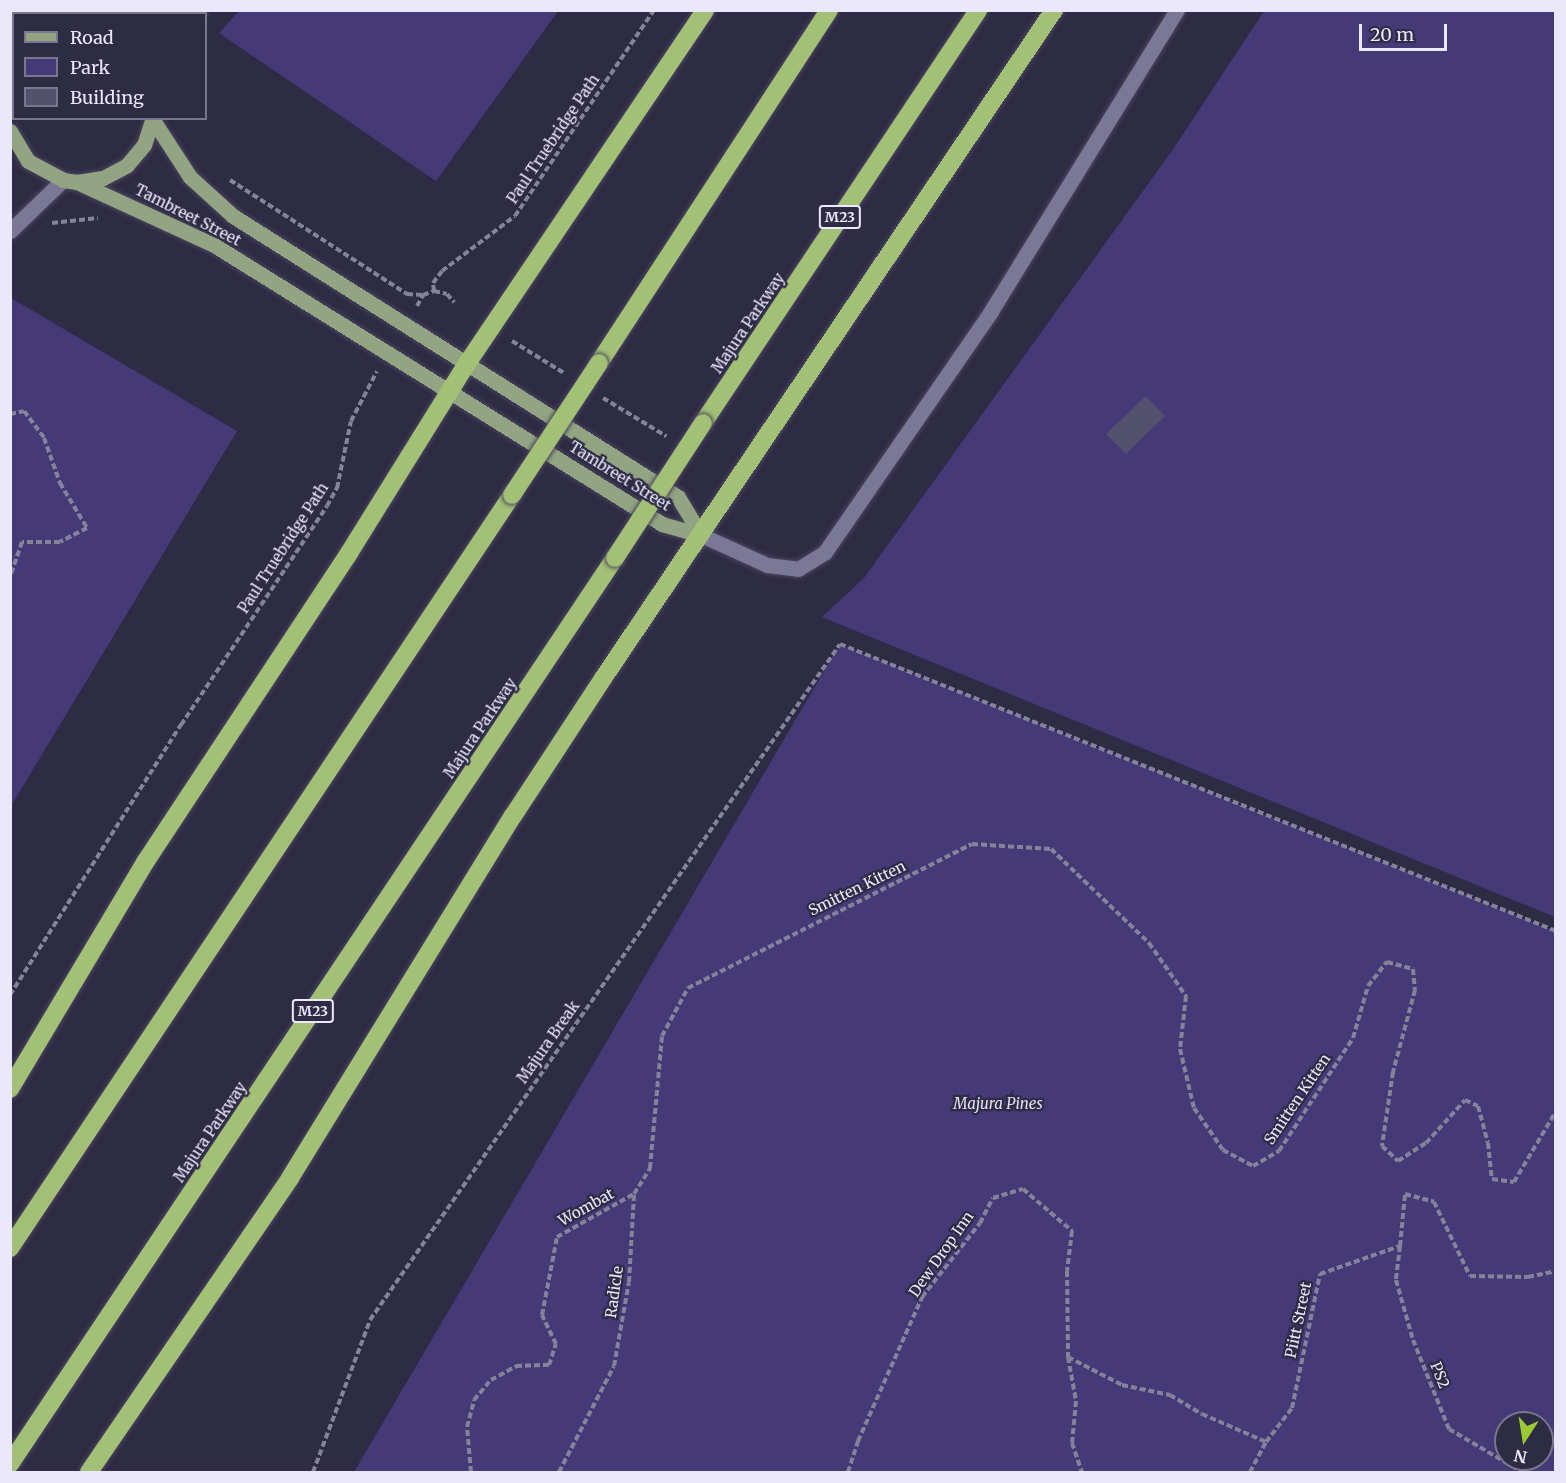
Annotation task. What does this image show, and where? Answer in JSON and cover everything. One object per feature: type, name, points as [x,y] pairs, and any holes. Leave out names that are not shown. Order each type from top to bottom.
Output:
[{"type":"highway","points":[[10,1089],[146,861],[468,362],[705,10]]},
{"type":"highway","points":[[10,1248],[512,495],[830,10]]},
{"type":"highway","name":"Majura Parkway","points":[[10,1464],[978,10]]},
{"type":"highway","points":[[89,1473],[290,1178],[513,816],[701,535],[742,468],[1054,10]]},
{"type":"main road","points":[[70,181],[103,178],[127,165],[144,145],[153,120]]},
{"type":"main road","name":"Tambreet Street","points":[[154,120],[190,177],[233,216],[468,362],[678,497],[701,535]]},
{"type":"main road","name":"Tambreet Street","points":[[10,131],[28,161],[214,245],[662,524],[701,535]]},
{"type":"street","points":[[701,535],[767,565],[798,568],[825,552],[991,311],[1177,10]]},
{"type":"street","points":[[10,231],[70,181]]},
{"type":"path","name":"Paul Truebridge Path","points":[[434,291],[433,283],[442,271],[515,216],[654,10]]},
{"type":"path","points":[[221,172],[269,208],[407,294],[423,295],[434,291],[447,294],[454,302]]},
{"type":"path","points":[[44,228],[52,222],[69,219],[107,221]]},
{"type":"path","points":[[407,325],[423,295]]},
{"type":"path","points":[[508,339],[569,376]]},
{"type":"path","name":"Paul Truebridge Path","points":[[10,995],[180,725],[327,506],[337,488],[351,420],[388,354]]},
{"type":"path","points":[[599,395],[669,438]]},
{"type":"path","points":[[10,414],[24,411],[44,438],[60,483],[87,528],[60,542],[22,542],[10,577]]},
{"type":"path","name":"Majura Break","points":[[313,1473],[370,1320],[840,644],[1556,931]]},
{"type":"path","name":"Smitten Kitten","points":[[653,1106],[662,1036],[688,988],[972,844],[1051,849],[1149,943],[1186,996],[1180,1049],[1194,1108],[1223,1150],[1253,1166],[1278,1151],[1353,1038],[1368,986],[1387,962],[1413,969],[1415,990],[1393,1072],[1382,1146],[1398,1161],[1426,1143],[1465,1100],[1478,1106],[1488,1143],[1492,1179],[1514,1182],[1556,1111]]},
{"type":"path","name":"Radicle","points":[[559,1473],[614,1366],[629,1282],[634,1194],[650,1168],[653,1106]]},
{"type":"path","name":"Dew Drop Inn","points":[[848,1473],[858,1441],[922,1297],[980,1223],[993,1198],[1023,1189],[1072,1231],[1068,1271],[1068,1357],[1076,1401],[1072,1443],[1082,1473]]},
{"type":"path","name":"Wombat","points":[[471,1473],[467,1427],[474,1400],[491,1380],[516,1366],[549,1365],[556,1344],[542,1315],[557,1237],[634,1194]]},
{"type":"path","points":[[1400,1246],[1406,1194],[1434,1202],[1470,1276],[1528,1277],[1556,1271]]},
{"type":"path","name":"Piitt Street","points":[[1266,1442],[1292,1408],[1320,1274],[1400,1246]]},
{"type":"path","name":"PS2","points":[[1400,1246],[1396,1280],[1413,1340],[1449,1429],[1522,1473]]},
{"type":"path","points":[[1068,1357],[1122,1385],[1170,1395],[1266,1442],[1250,1473]]},
{"type":"green space","points":[[239,11],[558,11],[436,181],[219,33]]},
{"type":"green space","points":[[1264,11],[1555,11],[1555,917],[822,617],[864,578],[1174,148]]},
{"type":"green space","points":[[11,298],[237,431],[11,806]]},
{"type":"green space","name":"Majura Pines","points":[[840,644],[1555,931],[1555,1472],[354,1472]]},
{"type":"building","points":[[1146,396],[1165,416],[1126,454],[1106,434]]}]
